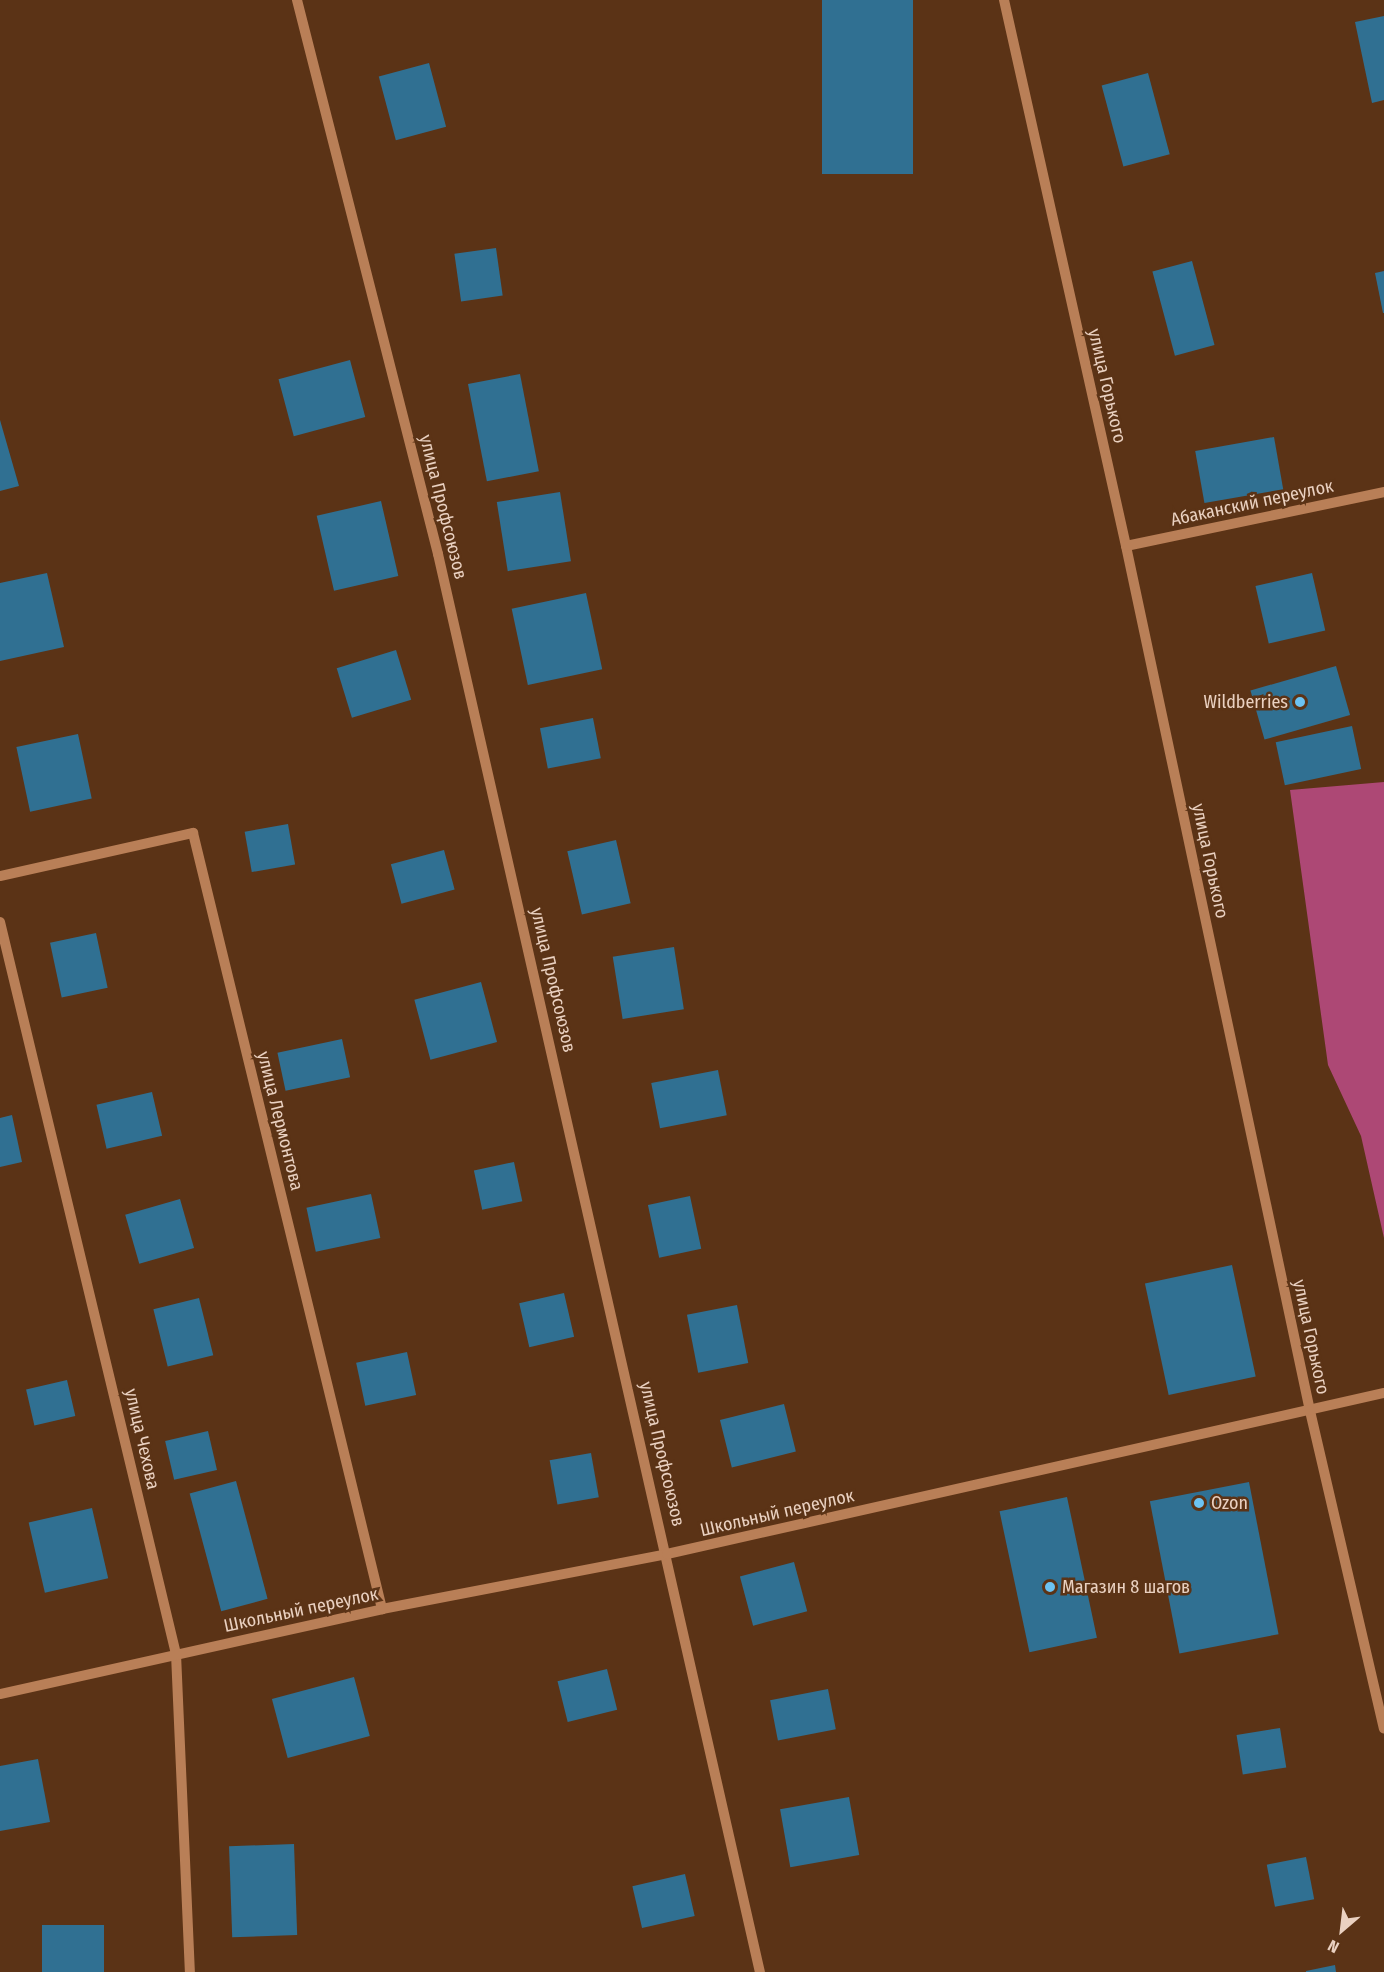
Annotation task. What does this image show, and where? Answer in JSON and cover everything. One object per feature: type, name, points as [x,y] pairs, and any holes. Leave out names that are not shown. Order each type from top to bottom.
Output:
[{"type":"street","name":"улица Профсоюзов","points":[[297,0],[438,554],[668,1554],[760,1972]]},
{"type":"street","name":"улица Горького","points":[[1004,0],[1126,546],[1310,1411],[1384,1729]]},
{"type":"street","name":"Абаканский переулок","points":[[1126,546],[1384,492]]},
{"type":"street","name":"улица Лермонтова","points":[[0,876],[193,833],[382,1609]]},
{"type":"street","name":"улица Чехова","points":[[0,922],[176,1654],[189,1972]]},
{"type":"street","name":"Школьный переулок","points":[[0,1694],[382,1609],[668,1554],[1384,1393]]},
{"type":"shaded area","points":[[1384,782],[1384,1238],[1361,1136],[1328,1065],[1290,790]]},
{"type":"building","points":[[822,0],[913,0],[913,174],[822,174]]},
{"type":"building","points":[[1384,16],[1384,100],[1372,103],[1355,22]]},
{"type":"building","points":[[429,63],[446,127],[396,140],[379,76]]},
{"type":"building","points":[[1148,73],[1170,154],[1123,167],[1102,85]]},
{"type":"building","points":[[496,248],[503,296],[461,301],[454,254]]},
{"type":"building","points":[[1192,261],[1215,345],[1175,356],[1152,272]]},
{"type":"building","points":[[1384,271],[1384,313],[1383,313],[1375,273]]},
{"type":"building","points":[[350,360],[365,417],[294,436],[279,379]]},
{"type":"building","points":[[520,374],[539,471],[487,481],[468,384]]},
{"type":"building","points":[[0,420],[19,486],[0,491]]},
{"type":"building","points":[[1274,437],[1283,489],[1204,503],[1195,451]]},
{"type":"building","points":[[560,492],[571,561],[508,571],[497,502]]},
{"type":"building","points":[[381,501],[398,576],[334,591],[317,516]]},
{"type":"building","points":[[47,573],[64,647],[0,661],[0,583]]},
{"type":"building","points":[[1312,573],[1325,630],[1269,644],[1255,586]]},
{"type":"building","points":[[586,593],[602,669],[528,685],[512,609]]},
{"type":"building","points":[[396,650],[411,700],[352,718],[337,668]]},
{"type":"building","name":"Wildberries","points":[[1336,666],[1350,715],[1265,740],[1250,691]]},
{"type":"building","points":[[593,718],[601,758],[548,769],[540,728]]},
{"type":"building","points":[[1352,726],[1361,769],[1285,785],[1276,742]]},
{"type":"building","points":[[78,734],[92,799],[30,812],[16,747]]},
{"type":"building","points":[[288,824],[295,864],[252,872],[245,832]]},
{"type":"building","points":[[616,840],[631,903],[582,915],[567,851]]},
{"type":"building","points":[[444,850],[455,890],[401,904],[391,864]]},
{"type":"building","points":[[96,933],[108,988],[62,998],[50,943]]},
{"type":"building","points":[[674,947],[684,1009],[623,1019],[613,957]]},
{"type":"building","points":[[481,982],[497,1042],[430,1060],[414,1000]]},
{"type":"building","points":[[342,1039],[350,1077],[286,1091],[277,1053]]},
{"type":"building","points":[[718,1070],[727,1115],[660,1128],[651,1083]]},
{"type":"building","points":[[152,1092],[162,1136],[107,1149],[96,1105]]},
{"type":"building","points":[[12,1115],[22,1162],[0,1167],[0,1118]]},
{"type":"building","points":[[514,1162],[522,1201],[482,1210],[474,1171]]},
{"type":"building","points":[[371,1194],[380,1238],[316,1252],[306,1208]]},
{"type":"building","points":[[690,1196],[701,1249],[659,1258],[648,1205]]},
{"type":"building","points":[[180,1199],[194,1248],[139,1264],[125,1215]]},
{"type":"building","points":[[1232,1265],[1256,1377],[1169,1395],[1145,1284]]},
{"type":"building","points":[[564,1293],[574,1337],[529,1347],[519,1303]]},
{"type":"building","points":[[199,1298],[213,1355],[168,1367],[153,1309]]},
{"type":"building","points":[[737,1305],[748,1363],[698,1373],[687,1315]]},
{"type":"building","points":[[407,1352],[416,1395],[365,1406],[356,1363]]},
{"type":"building","points":[[67,1380],[75,1416],[34,1425],[26,1389]]},
{"type":"building","points":[[784,1404],[796,1452],[732,1468],[720,1420]]},
{"type":"building","points":[[208,1431],[217,1470],[174,1480],[165,1441]]},
{"type":"building","points":[[591,1453],[599,1497],[557,1505],[550,1460]]},
{"type":"building","points":[[236,1481],[268,1599],[221,1611],[190,1493]]},
{"type":"building","name":"Магазин 8 шагов","points":[[1249,1482],[1279,1634],[1179,1653],[1150,1501]]},
{"type":"building","name":"Магазин 8 шагов","points":[[1067,1497],[1097,1638],[1029,1652],[1000,1511]]},
{"type":"building","points":[[92,1508],[108,1578],[45,1593],[29,1523]]},
{"type":"building","points":[[794,1562],[807,1611],[753,1626],[740,1576]]},
{"type":"building","points":[[607,1669],[617,1710],[568,1722],[558,1681]]},
{"type":"building","points":[[354,1677],[370,1736],[288,1758],[272,1699]]},
{"type":"building","points":[[828,1689],[836,1729],[778,1741],[770,1700]]},
{"type":"building","points":[[1280,1728],[1286,1768],[1243,1774],[1237,1735]]},
{"type":"building","points":[[38,1759],[50,1822],[0,1831],[0,1766]]},
{"type":"building","points":[[849,1797],[859,1855],[790,1867],[780,1809]]},
{"type":"building","points":[[294,1844],[297,1935],[232,1937],[229,1846]]},
{"type":"building","points":[[1306,1857],[1314,1899],[1275,1907],[1267,1865]]},
{"type":"building","points":[[685,1874],[695,1916],[642,1928],[632,1886]]},
{"type":"building","points":[[42,1925],[104,1925],[104,1972],[42,1972]]},
{"type":"building","points":[[1335,1965],[1336,1972],[1306,1972],[1306,1971]]},
{"type":"place","name":"Wildberries","points":[[1300,702]]},
{"type":"place","name":"Ozon","points":[[1199,1503]]},
{"type":"place","name":"Магазин 8 шагов","points":[[1050,1587]]}]
